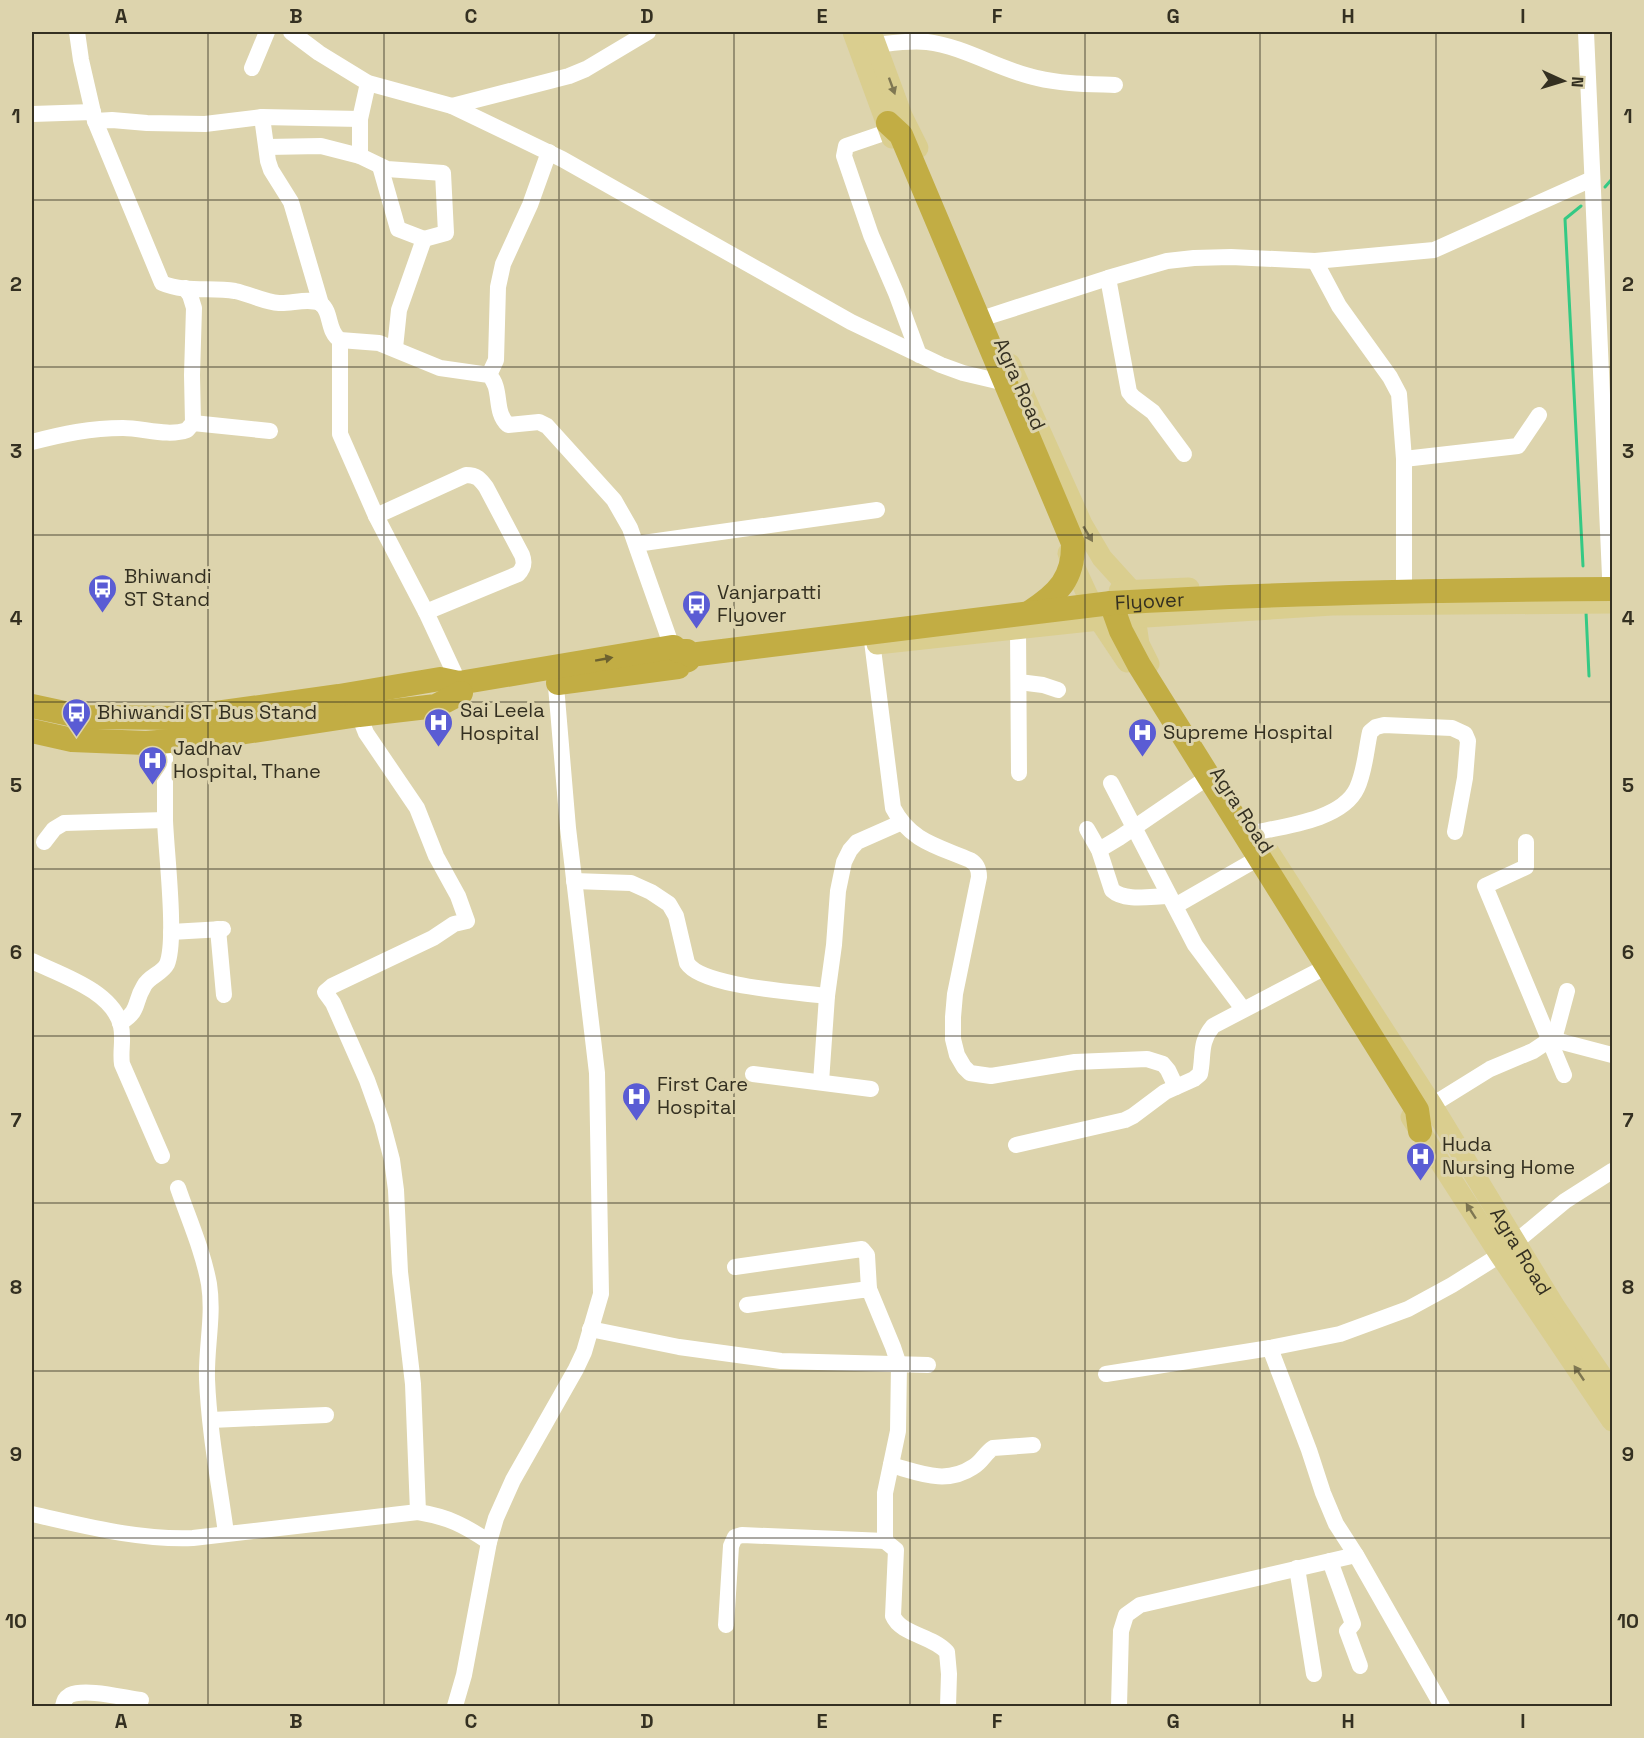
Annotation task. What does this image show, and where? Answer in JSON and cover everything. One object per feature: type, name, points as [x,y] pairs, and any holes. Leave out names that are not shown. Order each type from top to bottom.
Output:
[{"type":"highway","points":[[893,130],[1073,543],[1071,569],[1065,581],[1023,621]]},
{"type":"highway","name":"Flyover","points":[[446,690],[681,654],[1023,621],[1114,604],[1181,599],[1431,590],[1612,590]]},
{"type":"highway","points":[[1114,604],[1121,631],[1139,665],[1424,1113]]},
{"type":"highway","points":[[32,731],[72,740],[146,743],[207,738],[272,717],[440,679],[446,690]]},
{"type":"highway","points":[[32,706],[83,717],[359,715],[436,706],[446,690]]},
{"type":"highway","points":[[32,719],[75,728],[118,731],[200,729],[446,690]]},
{"type":"main road","name":"Agra Road","points":[[853,32],[893,130],[911,185],[1005,376],[1102,558],[1125,659],[1393,1093],[1424,1113]]},
{"type":"main road","name":"Agra Road","points":[[874,38],[902,116],[925,162],[990,316],[1005,376],[1068,555],[1087,596],[1114,604],[1134,618],[1139,644],[1145,658],[1257,832],[1424,1113],[1612,1421]]},
{"type":"main road","points":[[1114,604],[1404,582],[1612,590]]},
{"type":"main road","points":[[681,654],[870,623],[1087,596],[1114,604],[1134,618],[1612,590]]},
{"type":"main road","points":[[681,654],[873,644],[1023,621]]},
{"type":"main road","name":"Agra Road","points":[[1507,1249],[1556,1307],[1612,1391]]},
{"type":"street","points":[[77,32],[94,117],[162,283],[171,287],[232,291],[280,303],[321,304]]},
{"type":"street","points":[[252,68],[267,32]]},
{"type":"street","points":[[291,32],[319,54],[368,83],[453,106],[549,152],[825,309],[919,355],[963,373],[1005,376]]},
{"type":"street","points":[[453,106],[569,76],[586,69],[648,32]]},
{"type":"street","points":[[1586,32],[1592,179],[1606,338],[1612,590]]},
{"type":"street","points":[[874,38],[928,42],[956,48],[1037,78],[1065,83],[1115,84]]},
{"type":"street","points":[[360,156],[360,118],[368,83]]},
{"type":"street","points":[[32,114],[94,117],[147,123],[211,123],[262,117],[360,118]]},
{"type":"street","points":[[262,117],[268,161],[291,202],[321,304],[334,334],[340,340],[379,343],[395,348],[440,368],[489,375],[494,380],[497,389],[499,413],[502,419],[508,424],[539,422],[547,426],[614,500],[625,516],[681,654]]},
{"type":"street","points":[[893,130],[846,146],[844,156],[919,355]]},
{"type":"street","points":[[267,147],[321,146],[360,156],[380,166],[397,170],[443,172],[446,233],[424,239],[398,229],[380,166]]},
{"type":"street","points":[[489,375],[496,360],[498,287],[503,264],[531,205],[549,152]]},
{"type":"street","points":[[990,316],[1167,261],[1231,257],[1315,261],[1434,250],[1592,179]]},
{"type":"street","points":[[395,348],[399,310],[424,239]]},
{"type":"street","points":[[1315,261],[1345,316],[1394,383],[1399,394],[1404,459],[1404,582]]},
{"type":"street","points":[[1108,278],[1129,392],[1154,412],[1184,454]]},
{"type":"street","points":[[32,442],[82,430],[125,428],[181,432],[187,430],[193,423],[194,308],[190,295],[184,288]]},
{"type":"street","points":[[340,340],[340,434],[376,516],[426,612],[446,690]]},
{"type":"street","points":[[1404,459],[1518,446],[1539,416]]},
{"type":"street","points":[[193,423],[270,431]]},
{"type":"street","points":[[376,516],[466,476],[474,476],[480,478],[486,487],[522,555],[523,569],[519,574],[426,612]]},
{"type":"street","points":[[636,544],[877,510]]},
{"type":"street","points":[[1019,773],[1019,682],[1023,621]]},
{"type":"street","points":[[870,623],[893,808],[900,823],[910,833],[970,860],[979,870],[980,877],[955,994],[953,1017],[953,1039],[957,1055],[964,1067],[970,1073],[991,1076],[1075,1062],[1147,1059],[1163,1064],[1176,1087]]},
{"type":"street","points":[[455,1707],[464,1675],[489,1542],[496,1518],[513,1480],[576,1369],[601,1294],[597,1073],[568,828],[555,675]]},
{"type":"street","points":[[1019,682],[1043,685],[1058,690]]},
{"type":"street","points":[[359,715],[366,733],[417,808],[436,856],[459,896],[467,921],[454,924],[433,938],[332,986],[325,992],[333,1003],[367,1080],[392,1160],[396,1190],[400,1272],[413,1383],[418,1512]]},
{"type":"street","points":[[1257,832],[1315,819],[1350,800],[1357,787],[1370,732],[1384,725],[1452,728],[1465,734],[1468,741],[1465,778],[1455,832]]},
{"type":"street","points":[[120,1023],[134,1014],[140,992],[146,982],[161,972],[166,965],[171,932],[165,820],[165,741]]},
{"type":"street","points":[[1099,850],[1201,782]]},
{"type":"street","points":[[1111,783],[1206,962],[1243,1009]]},
{"type":"street","points":[[44,842],[54,829],[64,823],[165,820]]},
{"type":"street","points":[[821,1082],[827,996],[838,891],[844,862],[857,842],[900,823]]},
{"type":"street","points":[[1087,829],[1099,850],[1109,884],[1117,894],[1125,896],[1172,901],[1250,863]]},
{"type":"street","points":[[1526,842],[1526,867],[1485,886],[1564,1075]]},
{"type":"street","points":[[574,881],[632,883],[642,886],[669,904],[676,916],[687,963],[691,970],[700,975],[747,986],[827,996]]},
{"type":"street","points":[[171,932],[220,929],[224,995]]},
{"type":"street","points":[[32,961],[104,998],[120,1023],[123,1037],[122,1064],[162,1156]]},
{"type":"street","points":[[1016,1145],[1125,1120],[1200,1074],[1202,1045],[1213,1026],[1318,971]]},
{"type":"street","points":[[1424,1113],[1490,1070],[1533,1050],[1550,1039],[1556,1032],[1567,991]]},
{"type":"street","points":[[1550,1039],[1612,1055]]},
{"type":"street","points":[[753,1074],[871,1089]]},
{"type":"street","points":[[1106,1374],[1270,1348],[1340,1334],[1408,1309],[1452,1285],[1507,1249],[1565,1201],[1612,1171]]},
{"type":"street","points":[[178,1188],[205,1263],[209,1286],[211,1312],[207,1373],[226,1533]]},
{"type":"street","points":[[735,1268],[862,1249],[867,1255],[869,1289],[899,1365],[898,1431],[885,1493],[885,1541]]},
{"type":"street","points":[[747,1305],[869,1289]]},
{"type":"street","points":[[590,1329],[680,1347],[781,1361],[928,1365]]},
{"type":"street","points":[[1270,1348],[1336,1524],[1442,1707]]},
{"type":"street","points":[[211,1420],[326,1415]]},
{"type":"street","points":[[891,1465],[941,1478],[958,1475],[974,1467],[993,1448],[1033,1445]]},
{"type":"street","points":[[32,1514],[147,1538],[193,1538],[418,1512],[449,1519],[465,1526],[489,1542]]},
{"type":"street","points":[[726,1625],[730,1546],[735,1537],[742,1535],[885,1541],[896,1550],[893,1616],[902,1627],[932,1640],[946,1652],[949,1674],[948,1707]]},
{"type":"street","points":[[1119,1707],[1121,1631],[1126,1615],[1140,1605],[1356,1555]]},
{"type":"street","points":[[1330,1561],[1353,1624],[1347,1631],[1360,1666]]},
{"type":"street","points":[[1297,1568],[1314,1674]]},
{"type":"street","points":[[63,1707],[64,1700],[69,1696],[87,1693],[141,1700]]},
{"type":"waterway","points":[[1605,187],[1612,179]]},
{"type":"waterway","points":[[1581,206],[1565,219],[1583,566]]},
{"type":"waterway","points":[[1586,612],[1589,676]]},
{"type":"place","name":"Bhiwandi ST Stand","points":[[103,614]]},
{"type":"place","name":"Vanjarpatti Flyover","points":[[696,630]]},
{"type":"place","name":"Bhiwandi ST Bus Stand","points":[[76,738]]},
{"type":"place","name":"Sai Leela Hospital","points":[[439,748]]},
{"type":"place","name":"Supreme Hospital","points":[[1142,758]]},
{"type":"place","name":"Jadhav Hospital, Thane","points":[[152,786]]},
{"type":"place","name":"First Care Hospital","points":[[636,1122]]},
{"type":"place","name":"Huda Nursing Home","points":[[1421,1182]]}]
